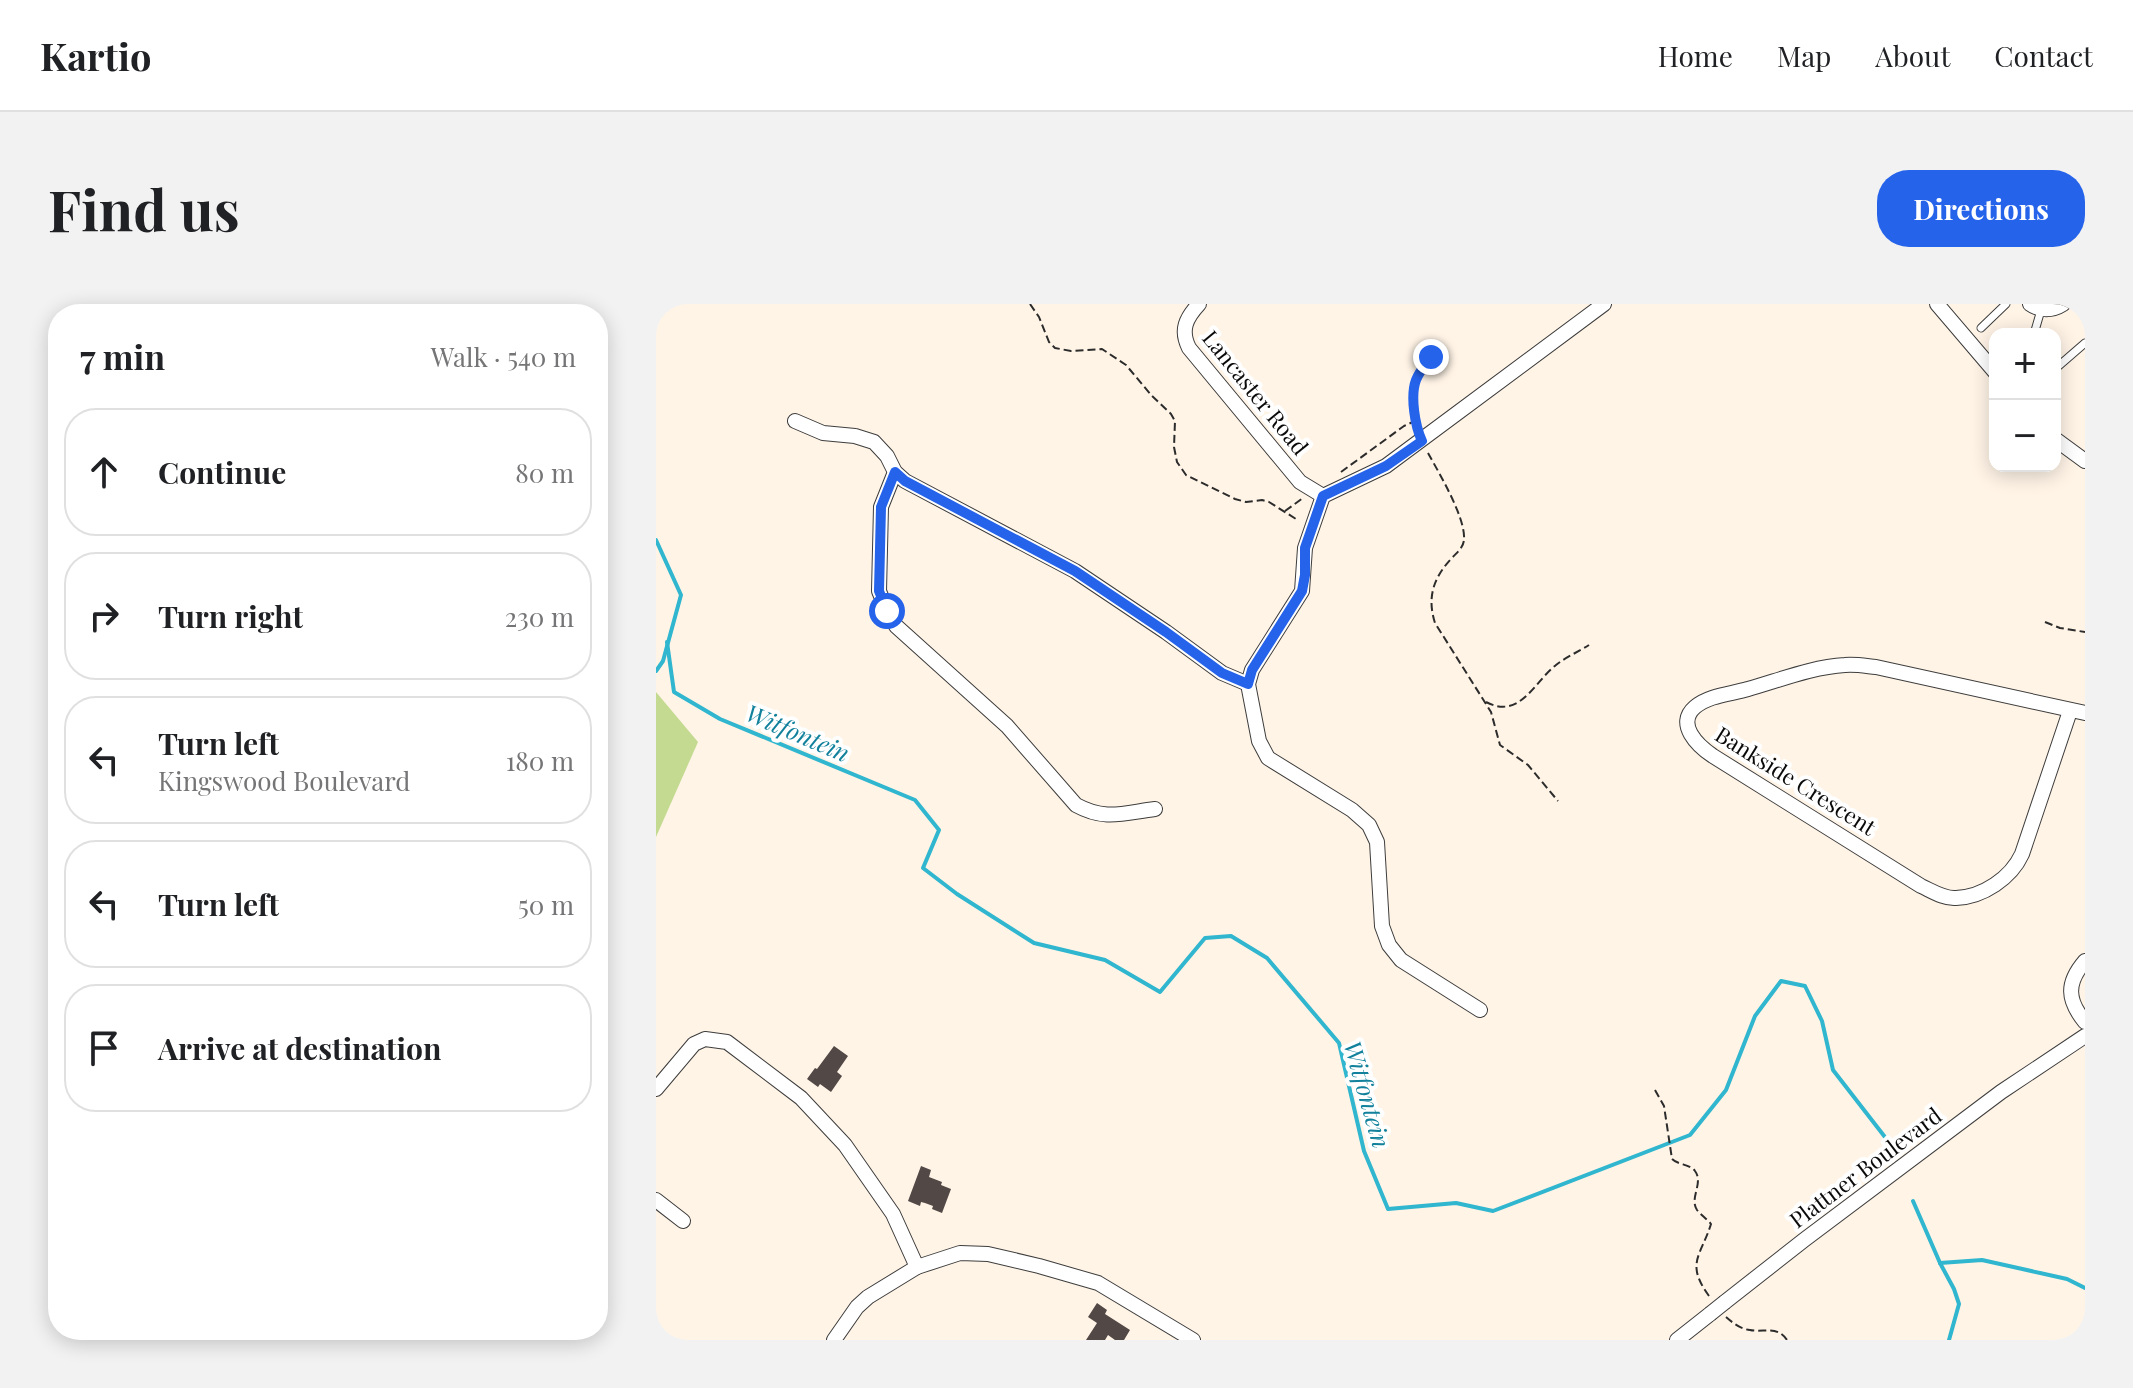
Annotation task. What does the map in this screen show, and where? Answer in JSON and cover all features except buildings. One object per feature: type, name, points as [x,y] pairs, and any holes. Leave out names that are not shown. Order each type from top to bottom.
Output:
[{"type":"street","name":"Lancaster Road","points":[[1199,304],[1183,330],[1189,348],[1300,482],[1318,493]]},
{"type":"street","points":[[1480,1010],[1401,960],[1389,945],[1382,926],[1377,842],[1369,825],[1352,810],[1268,758],[1259,741],[1248,684],[1252,670],[1302,591],[1305,548],[1318,493],[1386,466],[1604,304]]},
{"type":"street","points":[[1937,304],[1989,365]]},
{"type":"street","points":[[2036,306],[2048,310],[2063,304]]},
{"type":"street","points":[[795,421],[823,433],[855,436],[874,442],[905,481],[1075,571],[1222,673],[1248,684]]},
{"type":"street","points":[[2061,443],[2085,461]]},
{"type":"street","points":[[895,472],[881,507],[879,591],[896,626],[1007,726],[1076,805],[1104,816],[1155,809]]},
{"type":"street","name":"Bankside Crescent","points":[[1847,664],[1876,667],[2077,712],[2015,868],[2003,880],[1975,894],[1955,899],[1921,886],[1713,756],[1693,739],[1688,722],[1696,705],[1713,698],[1805,672],[1847,664]]},
{"type":"street","points":[[2085,961],[2071,984],[2074,1004],[2085,1022]]},
{"type":"street","name":"Plattner Boulevard","points":[[1677,1340],[2001,1092],[2084,1037]]},
{"type":"street","points":[[656,1089],[694,1044],[705,1039],[727,1042],[801,1098],[845,1145],[893,1214],[917,1267]]},
{"type":"street","points":[[656,1200],[683,1221]]},
{"type":"street","points":[[834,1340],[857,1307],[868,1297],[917,1267],[960,1253],[988,1254],[1098,1283],[1193,1340]]},
{"type":"lane","points":[[1981,328],[2006,304]]},
{"type":"lane","points":[[2036,306],[2040,319],[2036,328]]},
{"type":"lane","points":[[2061,364],[2085,343]]},
{"type":"path","points":[[1030,304],[1055,348],[1071,351],[1102,349],[1126,365],[1171,414],[1175,421],[1177,462],[1186,475],[1235,499],[1269,502],[1296,519]]},
{"type":"path","points":[[1441,343],[1416,380],[1415,421],[1464,531],[1463,546],[1436,580],[1431,594],[1431,611],[1441,634],[1491,712],[1500,745],[1528,765],[1558,801]]},
{"type":"path","points":[[1337,475],[1415,421]]},
{"type":"path","points":[[1284,512],[1318,493]]},
{"type":"path","points":[[2045,622],[2085,632]]},
{"type":"path","points":[[1485,702],[1504,708],[1513,705],[1542,681],[1553,667],[1589,645]]},
{"type":"path","points":[[1655,1090],[1664,1106],[1672,1159],[1696,1173],[1695,1208],[1711,1224],[1696,1267],[1707,1294]]},
{"type":"path","points":[[1727,1318],[1748,1330],[1777,1331],[1787,1340]]},
{"type":"green space","points":[[656,692],[698,742],[656,837]]},
{"type":"waterway","points":[[656,540],[681,595],[663,661],[656,671]]},
{"type":"waterway","name":"Witfontein","points":[[667,642],[674,692],[720,719],[915,800],[939,830],[923,868],[957,894],[1034,943],[1105,960],[1160,992],[1205,938],[1231,936],[1267,958],[1339,1043],[1364,1151],[1388,1209],[1456,1203],[1493,1211],[1690,1135],[1726,1090],[1755,1016],[1781,981],[1805,986],[1822,1021],[1833,1070],[1895,1150]]},
{"type":"waterway","name":"Witfontein","points":[[1913,1201],[1959,1304],[1949,1340]]},
{"type":"waterway","points":[[1940,1263],[1982,1260],[2067,1279],[2085,1288]]},
{"type":"route","points":[[887,611],[879,591],[881,507],[895,472],[905,481],[1075,571],[1222,673],[1248,684],[1252,670],[1302,591],[1305,548],[1323,496],[1386,466],[1422,441],[1415,426],[1414,387],[1431,357]]}]
